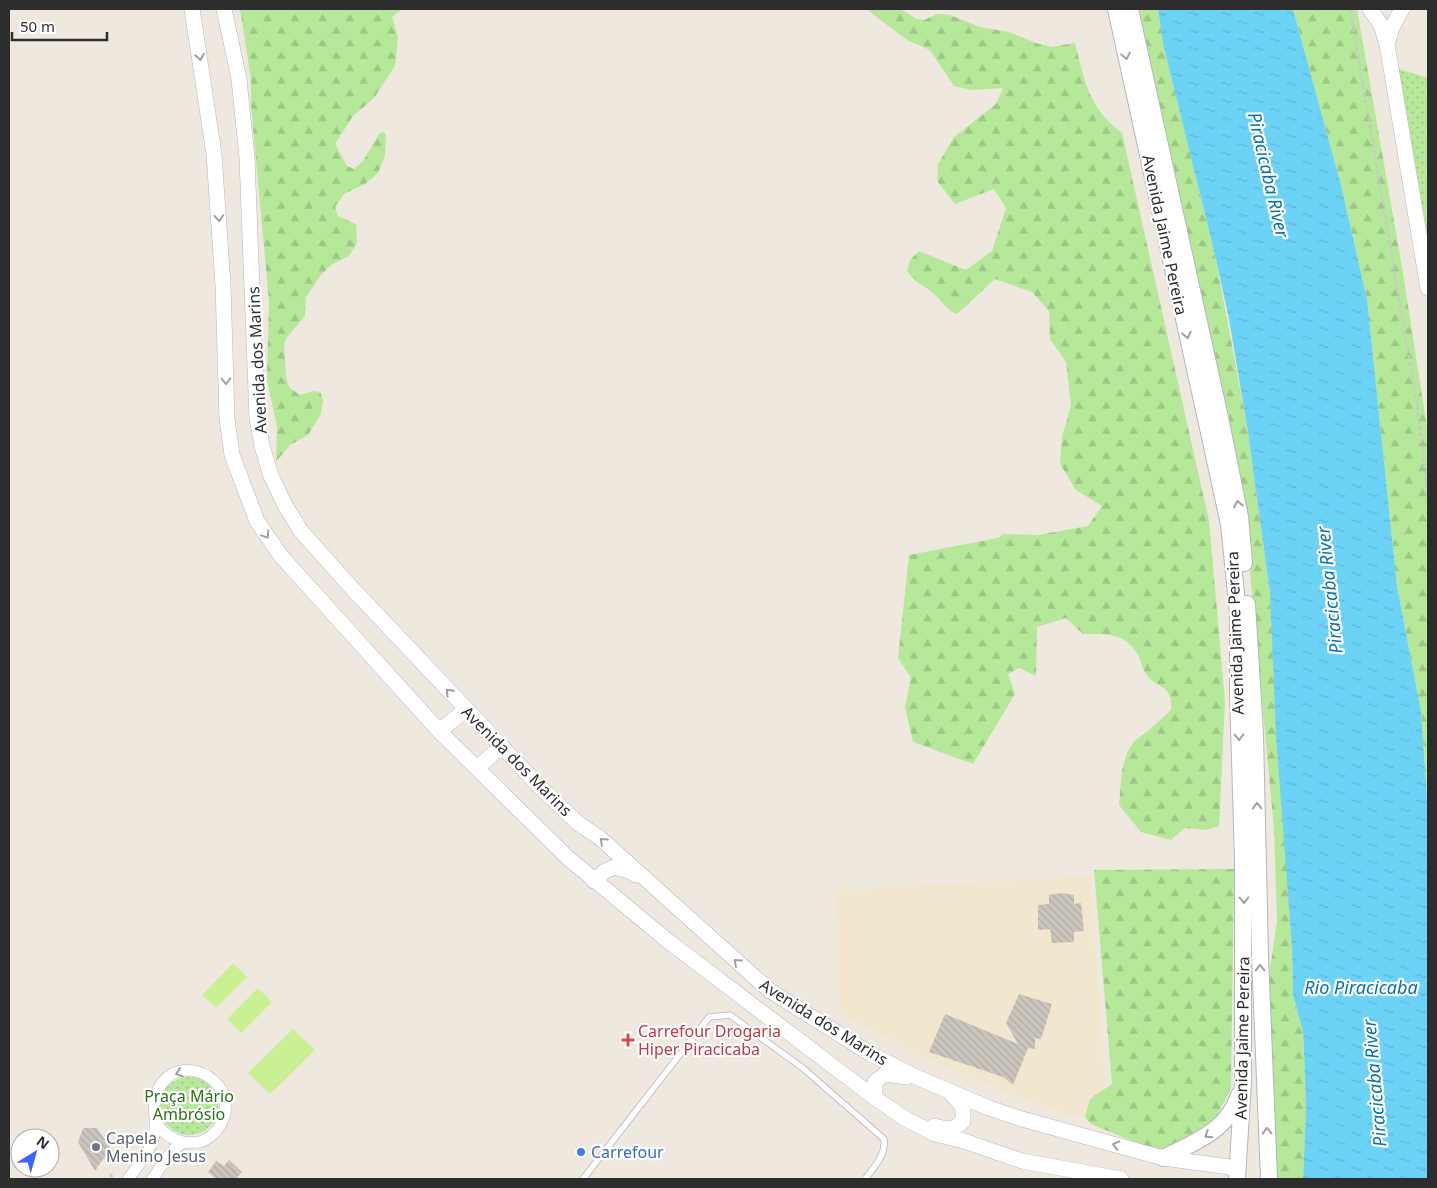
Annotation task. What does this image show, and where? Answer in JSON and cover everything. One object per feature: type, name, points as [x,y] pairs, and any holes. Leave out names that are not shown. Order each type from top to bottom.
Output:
[{"type":"main road","name":"Avenida Jaime Pereira","points":[[1116,9],[1229,524],[1238,613],[1238,692],[1244,860],[1243,1081],[1239,1176]]},
{"type":"main road","name":"Avenida Jaime Pereira","points":[[1130,9],[1221,422],[1240,518],[1250,634],[1255,734],[1260,956],[1269,1179]]},
{"type":"main road","points":[[1163,1158],[1208,1136],[1225,1121],[1237,1103],[1243,1081]]},
{"type":"street","name":"Avenida dos Marins","points":[[192,9],[214,154],[223,285],[227,419],[232,454],[257,521],[280,556],[440,731],[568,858],[676,947],[875,1098],[904,1118],[935,1134],[964,1141],[1022,1161],[1121,1179]]},
{"type":"street","name":"Avenida dos Marins","points":[[224,9],[238,79],[247,158],[257,418],[262,446],[271,476],[285,505],[301,531],[349,585],[540,787],[579,824],[592,831],[769,990],[869,1053],[950,1092],[1022,1119],[1163,1158],[1230,1167],[1239,1176]]},
{"type":"street","points":[[1371,9],[1387,12],[1400,9]]},
{"type":"street","points":[[1371,9],[1381,25],[1387,44],[1428,288]]},
{"type":"street","points":[[1387,44],[1400,9]]},
{"type":"street","points":[[440,731],[466,710]]},
{"type":"street","points":[[477,768],[501,747]]},
{"type":"street","points":[[594,881],[604,871],[614,867],[629,871],[650,883]]},
{"type":"street","points":[[128,1179],[147,1154],[155,1129],[153,1103],[163,1082],[178,1072],[197,1071],[206,1074],[214,1080],[224,1096],[226,1106],[221,1125],[208,1138],[200,1142],[183,1142],[174,1139],[166,1134],[155,1118]]},
{"type":"street","points":[[875,1098],[875,1082],[885,1074],[916,1077]]},
{"type":"street","points":[[904,1118],[950,1130],[960,1125],[963,1121],[963,1107],[950,1092]]},
{"type":"street","points":[[152,1179],[174,1149],[183,1142]]},
{"type":"lane","points":[[583,1179],[709,1017],[730,1015],[804,1069],[884,1139],[885,1146],[882,1155],[865,1179]]},
{"type":"path","points":[[1350,9],[1417,405],[1428,499]]},
{"type":"path","points":[[110,1174],[114,1179]]},
{"type":"shaded area","points":[[1091,876],[1104,1071],[1103,1121],[1065,1114],[1001,1090],[919,1055],[840,1013],[837,890]]},
{"type":"green space","points":[[239,9],[400,9],[392,17],[398,37],[395,66],[374,98],[353,116],[335,144],[347,166],[354,169],[363,161],[379,134],[384,132],[386,135],[385,156],[378,173],[365,184],[344,194],[335,207],[338,216],[356,224],[357,243],[349,256],[331,265],[321,275],[306,297],[305,316],[287,337],[284,344],[286,377],[289,387],[300,395],[314,391],[320,392],[323,400],[321,414],[308,435],[290,445],[276,462],[277,426],[267,380],[269,301],[251,105],[251,80]]},
{"type":"green space","points":[[866,9],[900,9],[917,19],[924,20],[937,14],[950,15],[980,27],[1009,32],[1052,47],[1075,43],[1085,82],[1095,103],[1122,133],[1209,521],[1225,701],[1219,826],[1206,830],[1185,828],[1171,840],[1141,832],[1119,805],[1122,770],[1127,753],[1134,741],[1171,710],[1171,701],[1167,691],[1146,674],[1138,655],[1127,642],[1115,636],[1083,634],[1066,618],[1037,627],[1036,676],[1019,668],[1008,674],[1015,694],[973,764],[913,742],[905,707],[911,678],[898,658],[909,555],[998,538],[1003,534],[1038,535],[1088,526],[1102,506],[1076,490],[1060,464],[1062,437],[1071,405],[1066,362],[1050,339],[1049,311],[1032,292],[995,279],[957,314],[948,309],[907,271],[910,260],[919,251],[966,270],[992,251],[1006,208],[994,189],[955,204],[937,181],[938,164],[954,137],[996,104],[1003,88],[972,90],[954,86],[930,50],[907,40]]},
{"type":"green space","points":[[1137,9],[1158,9],[1163,44],[1215,255],[1247,426],[1270,593],[1292,948],[1293,995],[1303,1032],[1306,1109],[1303,1179],[1274,1179],[1266,998],[1277,921],[1274,829],[1245,518]]},
{"type":"green space","points":[[1293,9],[1357,9],[1403,273],[1428,434],[1428,813],[1421,711],[1397,586],[1367,299],[1341,185]]},
{"type":"green space","points":[[1399,69],[1428,78],[1428,240]]},
{"type":"green space","points":[[1234,869],[1231,1088],[1216,1118],[1182,1142],[1158,1150],[1091,1124],[1085,1117],[1090,1099],[1112,1084],[1094,870]]},
{"type":"green space","points":[[233,963],[247,977],[216,1008],[202,995]]},
{"type":"green space","points":[[258,988],[272,1002],[241,1033],[227,1019]]},
{"type":"green space","points":[[293,1029],[315,1050],[270,1094],[248,1073]]},
{"type":"green space","name":"Praça Mário Ambrósio","points":[[183,1077],[195,1077],[210,1085],[218,1100],[218,1112],[210,1127],[195,1135],[183,1135],[168,1127],[160,1112],[160,1100],[168,1085]]},
{"type":"water","points":[[1158,9],[1293,9],[1341,185],[1367,299],[1397,586],[1421,711],[1428,813],[1428,1179],[1303,1179],[1306,1109],[1303,1032],[1293,995],[1292,948],[1276,735],[1270,593],[1247,426],[1229,319],[1163,44]]},
{"type":"building","points":[[1062,893],[1074,895],[1074,904],[1081,903],[1084,931],[1074,932],[1074,942],[1052,943],[1050,929],[1038,930],[1038,905],[1049,904],[1049,895]]},
{"type":"building","points":[[1019,994],[1052,1004],[1041,1039],[1035,1038],[1035,1049],[1028,1048],[1013,1085],[1003,1077],[929,1052],[945,1014],[1018,1044],[1006,1023]]},
{"type":"building","name":"Capela Menino Jesus","points":[[83,1128],[97,1128],[116,1156],[103,1159],[95,1171],[78,1142]]},
{"type":"building","points":[[229,1160],[242,1172],[236,1179],[216,1179],[208,1172],[216,1161],[224,1166]]},
{"type":"place","name":"Carrefour Drogaria Hiper Piracicaba","points":[[628,1040]]},
{"type":"place","name":"Capela Menino Jesus","points":[[96,1147]]},
{"type":"place","name":"Carrefour","points":[[581,1152]]},
{"type":"water label","name":"Piracicaba River","points":[[1268,175]]},
{"type":"water label","name":"Piracicaba River","points":[[1330,590]]},
{"type":"water label","name":"Rio Piracicaba","points":[[1361,988]]},
{"type":"water label","name":"Piracicaba River","points":[[1375,1083]]}]
